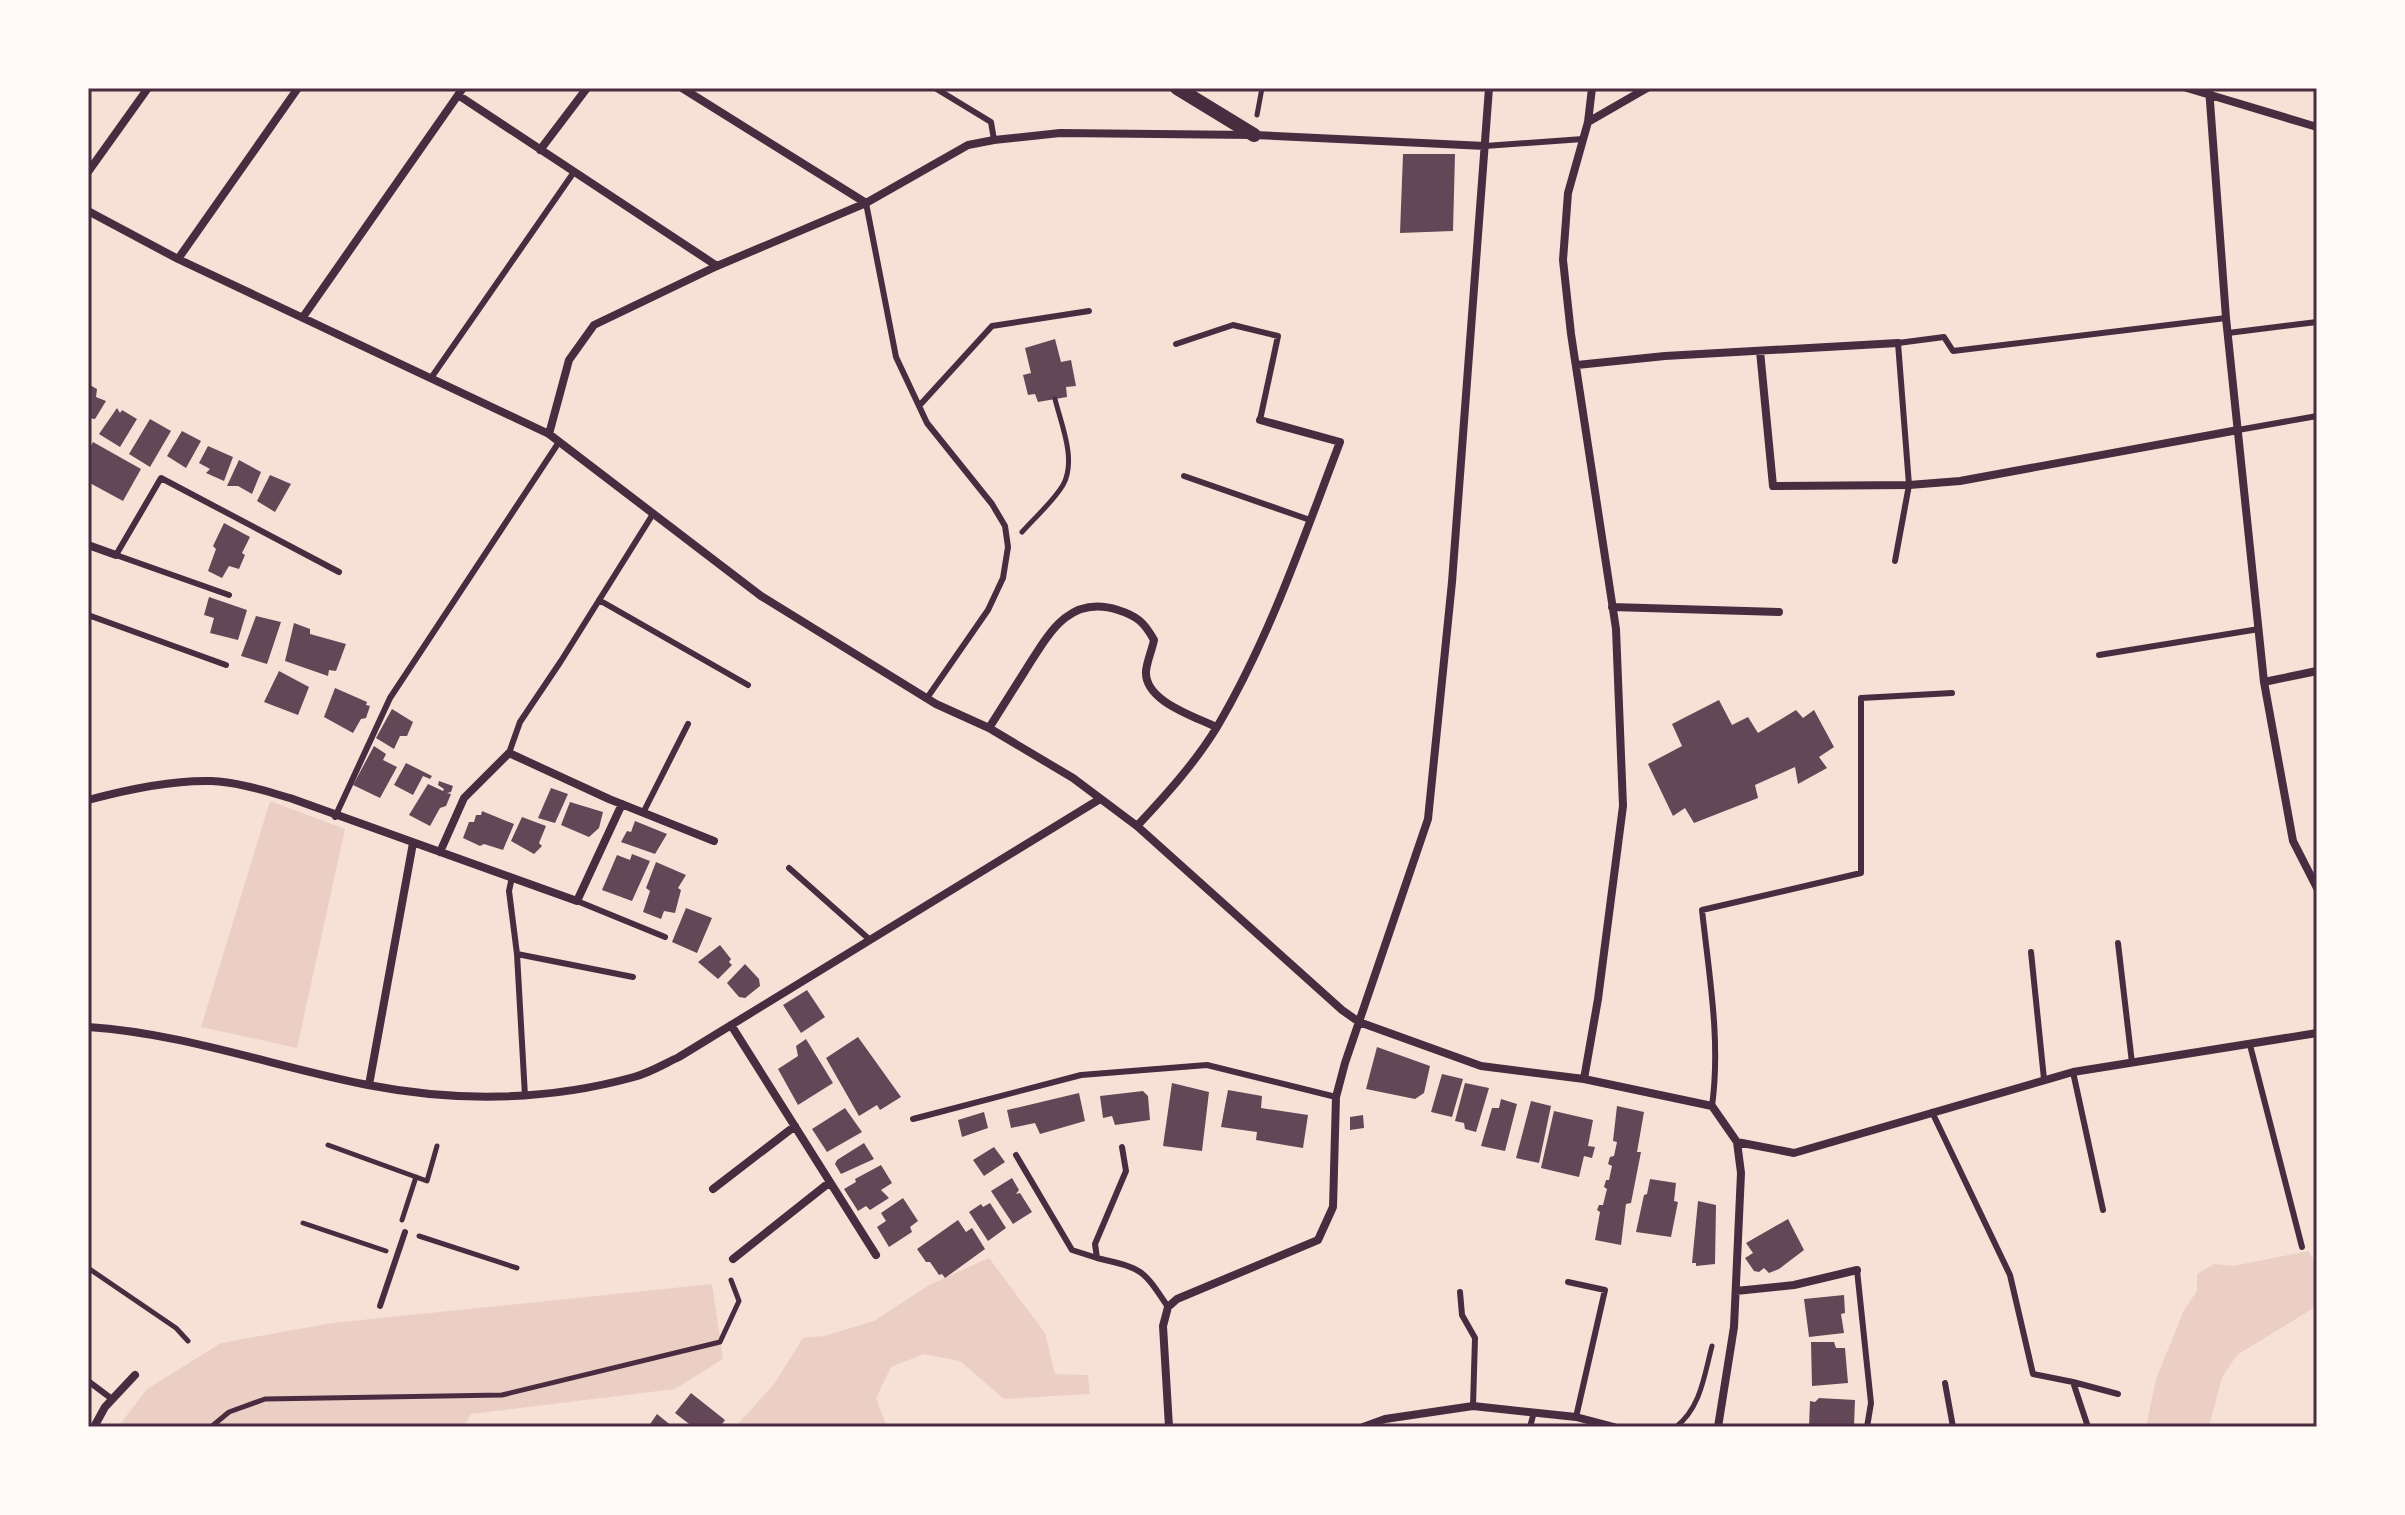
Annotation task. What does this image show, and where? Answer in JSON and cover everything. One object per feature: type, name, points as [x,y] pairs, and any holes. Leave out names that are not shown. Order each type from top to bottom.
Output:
[{"type":"street","points":[[88,172],[148,88]]},
{"type":"street","points":[[178,259],[298,88]]},
{"type":"street","points":[[540,150],[587,88]]},
{"type":"street","points":[[682,88],[866,203]]},
{"type":"street","points":[[1169,1427],[1163,1326],[1168,1307],[1177,1299],[1318,1240],[1333,1207],[1336,1097],[1428,819],[1452,582],[1489,88]]},
{"type":"street","points":[[1584,1079],[1598,999],[1623,806],[1616,629],[1571,334],[1563,260],[1568,193],[1588,122],[1592,88]]},
{"type":"street","points":[[1588,122],[1647,88]]},
{"type":"street","points":[[2187,88],[2209,90],[2317,127]]},
{"type":"street","points":[[1183,90],[1254,135]]},
{"type":"street","points":[[2209,90],[2226,318],[2264,682],[2293,841],[2317,888]]},
{"type":"street","points":[[303,317],[461,92],[540,150],[717,266]]},
{"type":"street","points":[[549,434],[569,360],[594,325],[717,266],[866,203],[968,145],[1060,133],[1254,135],[1485,146]]},
{"type":"street","points":[[88,211],[178,259],[549,434],[761,596],[927,698],[989,728],[1073,778],[1137,826],[1359,1022],[1481,1066],[1584,1079],[1712,1106],[1737,1142],[1741,1173],[1734,1327],[1718,1427]]},
{"type":"street","points":[[1577,365],[1665,356],[1898,343]]},
{"type":"street","points":[[1760,351],[1773,486],[1909,485],[1960,481],[2238,430]]},
{"type":"street","points":[[1137,826],[1181,778],[1216,727],[1273,620],[1340,442],[1260,420]]},
{"type":"street","points":[[88,545],[116,555]]},
{"type":"street","points":[[989,728],[1051,630],[1067,615],[1086,607],[1102,605],[1139,617],[1148,628],[1154,640],[1146,671],[1148,685],[1155,696],[1216,727]]},
{"type":"street","points":[[1612,607],[1779,612]]},
{"type":"street","points":[[2264,682],[2317,671]]},
{"type":"street","points":[[440,852],[464,798],[509,753],[714,841]]},
{"type":"street","points":[[88,800],[127,789],[210,781],[254,788],[290,798],[335,817],[577,901],[622,804]]},
{"type":"street","points":[[88,1027],[131,1030],[369,1085],[461,1097],[525,1096],[636,1077],[679,1057],[1100,799]]},
{"type":"street","points":[[369,1085],[413,843]]},
{"type":"street","points":[[731,1025],[876,1255]]},
{"type":"street","points":[[1737,1142],[1794,1153],[2073,1072],[2317,1033]]},
{"type":"street","points":[[713,1189],[795,1126]]},
{"type":"street","points":[[733,1259],[830,1182]]},
{"type":"street","points":[[1736,1291],[1794,1285],[1857,1270]]},
{"type":"street","points":[[94,1427],[112,1399],[135,1375]]},
{"type":"street","points":[[1363,1427],[1473,1406],[1576,1417],[1614,1427]]},
{"type":"lane","points":[[935,88],[991,122],[994,140]]},
{"type":"lane","points":[[1485,146],[1583,139]]},
{"type":"lane","points":[[431,378],[574,172]]},
{"type":"lane","points":[[866,203],[896,357],[927,423],[992,504],[1005,526],[1008,547],[1003,578],[988,610],[927,698]]},
{"type":"lane","points":[[919,406],[992,326],[1089,311]]},
{"type":"lane","points":[[1895,561],[1909,485],[1898,343],[1944,337],[1953,351],[2226,318]]},
{"type":"lane","points":[[2228,333],[2317,322]]},
{"type":"lane","points":[[1176,344],[1233,325],[1278,336],[1260,420]]},
{"type":"lane","points":[[2238,430],[2317,416]]},
{"type":"lane","points":[[335,817],[390,698],[559,442]]},
{"type":"lane","points":[[1184,476],[1310,520]]},
{"type":"lane","points":[[229,595],[116,555],[161,478],[339,572]]},
{"type":"lane","points":[[509,753],[520,722],[653,514]]},
{"type":"lane","points":[[599,600],[748,685]]},
{"type":"lane","points":[[88,615],[226,665]]},
{"type":"lane","points":[[2099,655],[2259,629]]},
{"type":"lane","points":[[1712,1106],[1716,1082],[1714,1018],[1702,910],[1861,873],[1861,698],[1952,693]]},
{"type":"lane","points":[[643,813],[688,724]]},
{"type":"lane","points":[[789,868],[869,939]]},
{"type":"lane","points":[[512,877],[509,891],[517,954],[525,1096]]},
{"type":"lane","points":[[577,901],[665,937]]},
{"type":"lane","points":[[2118,943],[2132,1063]]},
{"type":"lane","points":[[2031,952],[2044,1079]]},
{"type":"lane","points":[[517,954],[633,977]]},
{"type":"lane","points":[[2250,1045],[2302,1247]]},
{"type":"lane","points":[[913,1119],[1081,1075],[1207,1065],[1336,1097]]},
{"type":"lane","points":[[2073,1072],[2103,1210]]},
{"type":"lane","points":[[1932,1112],[2010,1275],[2033,1374],[2118,1394]]},
{"type":"lane","points":[[1097,1258],[1095,1244],[1126,1171],[1122,1147]]},
{"type":"lane","points":[[1016,1155],[1072,1250],[1137,1268],[1150,1280],[1168,1307]]},
{"type":"lane","points":[[380,1306],[405,1232]]},
{"type":"lane","points":[[1857,1270],[1871,1403],[1867,1427]]},
{"type":"lane","points":[[1568,1282],[1605,1290],[1576,1417]]},
{"type":"lane","points":[[1460,1292],[1462,1315],[1475,1338],[1473,1406]]},
{"type":"lane","points":[[88,1381],[112,1399]]},
{"type":"lane","points":[[2073,1382],[2088,1427]]},
{"type":"lane","points":[[1945,1383],[1953,1427]]},
{"type":"lane","points":[[1530,1427],[1534,1412]]},
{"type":"path","points":[[1008,547],[1064,484],[1068,449],[1055,399]]},
{"type":"path","points":[[328,1145],[427,1181],[437,1146]]},
{"type":"path","points":[[416,1177],[402,1220],[405,1232],[517,1268]]},
{"type":"path","points":[[303,1223],[397,1255]]},
{"type":"path","points":[[88,1268],[176,1328],[188,1341]]},
{"type":"path","points":[[211,1427],[229,1412],[265,1399],[502,1395],[720,1342],[739,1301],[731,1280]]},
{"type":"shaded area","points":[[270,801],[345,829],[297,1048],[201,1027]]},
{"type":"shaded area","points":[[2308,1251],[2317,1263],[2317,1306],[2237,1355],[2222,1377],[2209,1427],[2146,1427],[2156,1379],[2184,1310],[2197,1291],[2197,1274],[2214,1264],[2233,1266]]},
{"type":"shaded area","points":[[989,1258],[1045,1333],[1055,1374],[1088,1375],[1090,1394],[1004,1399],[960,1361],[924,1354],[891,1367],[876,1398],[887,1427],[735,1427],[774,1384],[803,1338],[824,1336],[874,1321],[929,1285]]},
{"type":"shaded area","points":[[712,1284],[723,1359],[675,1389],[471,1414],[464,1427],[118,1427],[147,1389],[221,1343],[332,1323]]},
{"type":"building","points":[[1403,154],[1455,154],[1453,231],[1400,233]]},
{"type":"building","points":[[1055,339],[1061,362],[1071,360],[1076,386],[1066,387],[1067,397],[1038,402],[1035,394],[1028,395],[1023,375],[1031,373],[1025,348]]},
{"type":"building","points":[[88,384],[97,389],[96,397],[106,401],[95,419],[88,418]]},
{"type":"building","points":[[117,408],[120,413],[122,410],[137,419],[120,447],[99,434]]},
{"type":"building","points":[[150,419],[171,431],[150,467],[129,454]]},
{"type":"building","points":[[182,431],[201,441],[186,468],[167,456]]},
{"type":"building","points":[[93,442],[141,469],[123,501],[88,482],[88,451]]},
{"type":"building","points":[[208,446],[233,457],[224,481],[206,473],[210,469],[199,463]]},
{"type":"building","points":[[239,460],[261,472],[252,494],[238,486],[227,486]]},
{"type":"building","points":[[270,475],[291,484],[275,512],[257,501]]},
{"type":"building","points":[[224,523],[250,537],[239,569],[229,566],[222,578],[208,571],[216,549],[213,546]]},
{"type":"building","points":[[209,597],[247,610],[238,640],[210,633],[214,618],[204,615]]},
{"type":"building","points":[[256,616],[281,622],[267,664],[241,656]]},
{"type":"building","points":[[294,623],[310,629],[310,634],[346,644],[336,671],[329,670],[328,676],[285,661]]},
{"type":"building","points":[[279,671],[309,687],[298,715],[264,702]]},
{"type":"building","points":[[335,688],[370,706],[366,718],[361,719],[353,733],[324,717]]},
{"type":"building","points":[[1719,700],[1732,725],[1748,717],[1758,733],[1796,710],[1803,718],[1814,710],[1834,747],[1819,757],[1827,768],[1798,784],[1795,767],[1755,785],[1758,798],[1694,823],[1685,808],[1673,816],[1648,764],[1682,746],[1672,724]]},
{"type":"building","points":[[392,709],[413,722],[407,736],[400,736],[394,749],[376,738]]},
{"type":"building","points":[[374,746],[386,754],[383,760],[397,767],[380,798],[353,785]]},
{"type":"building","points":[[406,763],[432,776],[430,779],[423,776],[413,795],[394,785]]},
{"type":"building","points":[[439,781],[453,786],[447,793],[451,794],[446,806],[440,808],[430,826],[409,815],[428,784],[443,791],[438,785]]},
{"type":"building","points":[[551,788],[568,794],[555,823],[538,818]]},
{"type":"building","points":[[570,802],[603,812],[599,828],[589,837],[561,825]]},
{"type":"building","points":[[482,811],[514,824],[503,850],[484,844],[480,846],[463,838],[469,822],[474,822],[476,815],[481,815]]},
{"type":"building","points":[[522,817],[546,826],[539,843],[542,846],[534,854],[511,841]]},
{"type":"building","points":[[635,821],[667,834],[655,854],[621,842],[627,831],[631,832]]},
{"type":"building","points":[[632,854],[650,861],[632,901],[602,890],[617,855],[630,860]]},
{"type":"building","points":[[656,862],[686,875],[678,888],[681,890],[675,913],[664,911],[661,919],[643,912],[650,891],[646,888]]},
{"type":"building","points":[[686,908],[712,918],[697,953],[672,942]]},
{"type":"building","points":[[720,945],[732,965],[718,979],[698,962]]},
{"type":"building","points":[[745,964],[759,979],[760,986],[745,998],[739,997],[727,983]]},
{"type":"building","points":[[807,990],[825,1017],[801,1033],[783,1005]]},
{"type":"building","points":[[858,1037],[901,1097],[880,1110],[877,1105],[859,1116],[826,1058]]},
{"type":"building","points":[[806,1039],[833,1083],[798,1105],[778,1069],[798,1056],[796,1046]]},
{"type":"building","points":[[1377,1047],[1430,1066],[1424,1093],[1415,1099],[1366,1089]]},
{"type":"building","points":[[1442,1074],[1463,1079],[1452,1117],[1431,1112]]},
{"type":"building","points":[[1172,1083],[1209,1092],[1202,1151],[1163,1146]]},
{"type":"building","points":[[1465,1083],[1489,1088],[1476,1132],[1465,1129],[1464,1123],[1455,1121]]},
{"type":"building","points":[[1228,1090],[1262,1096],[1261,1108],[1308,1115],[1303,1148],[1256,1140],[1257,1132],[1221,1127]]},
{"type":"building","points":[[1143,1091],[1148,1096],[1150,1120],[1115,1125],[1112,1116],[1103,1118],[1100,1096]]},
{"type":"building","points":[[1079,1093],[1085,1121],[1040,1134],[1035,1123],[1011,1128],[1007,1110]]},
{"type":"building","points":[[1501,1099],[1517,1104],[1505,1151],[1481,1146],[1492,1108],[1499,1108]]},
{"type":"building","points":[[1531,1101],[1551,1106],[1539,1163],[1516,1158]]},
{"type":"building","points":[[1617,1106],[1644,1112],[1637,1152],[1641,1152],[1631,1203],[1626,1204],[1621,1245],[1595,1240],[1600,1212],[1597,1210],[1599,1205],[1603,1205],[1607,1189],[1604,1187],[1612,1166],[1608,1164],[1610,1157],[1614,1156],[1617,1142],[1613,1141]]},
{"type":"building","points":[[845,1108],[862,1132],[827,1152],[812,1129]]},
{"type":"building","points":[[1554,1111],[1593,1120],[1588,1146],[1595,1147],[1592,1158],[1584,1156],[1579,1177],[1541,1168]]},
{"type":"building","points":[[984,1112],[988,1128],[962,1137],[958,1120]]},
{"type":"building","points":[[1363,1115],[1364,1128],[1350,1130],[1350,1117]]},
{"type":"building","points":[[864,1143],[874,1159],[841,1174],[835,1164],[837,1160]]},
{"type":"building","points":[[994,1147],[1005,1162],[984,1176],[973,1160]]},
{"type":"building","points":[[881,1165],[892,1183],[881,1190],[889,1198],[870,1210],[866,1206],[858,1211],[844,1189],[856,1182],[855,1179]]},
{"type":"building","points":[[1012,1178],[1019,1190],[1016,1194],[1020,1193],[1032,1212],[1013,1224],[991,1191]]},
{"type":"building","points":[[1650,1179],[1676,1183],[1674,1201],[1678,1202],[1671,1237],[1636,1232]]},
{"type":"building","points":[[903,1198],[918,1221],[910,1227],[912,1232],[889,1247],[877,1227],[886,1221],[881,1213]]},
{"type":"building","points":[[1698,1201],[1716,1205],[1715,1264],[1696,1266],[1692,1263]]},
{"type":"building","points":[[990,1203],[1006,1228],[988,1241],[969,1212],[981,1204],[983,1207]]},
{"type":"building","points":[[1788,1219],[1804,1250],[1779,1269],[1769,1273],[1764,1268],[1754,1271],[1745,1258],[1753,1253],[1746,1243]]},
{"type":"building","points":[[958,1220],[966,1232],[972,1228],[985,1249],[945,1278],[930,1262],[926,1262],[917,1249]]},
{"type":"building","points":[[1844,1295],[1845,1313],[1841,1314],[1844,1333],[1809,1337],[1804,1299]]},
{"type":"building","points":[[1811,1342],[1834,1342],[1836,1348],[1845,1348],[1848,1383],[1812,1386]]},
{"type":"building","points":[[691,1393],[725,1420],[720,1427],[693,1427],[675,1413]]},
{"type":"building","points":[[1819,1398],[1855,1400],[1854,1427],[1809,1427],[1810,1401],[1815,1402]]},
{"type":"building","points":[[657,1414],[673,1427],[648,1427]]}]
